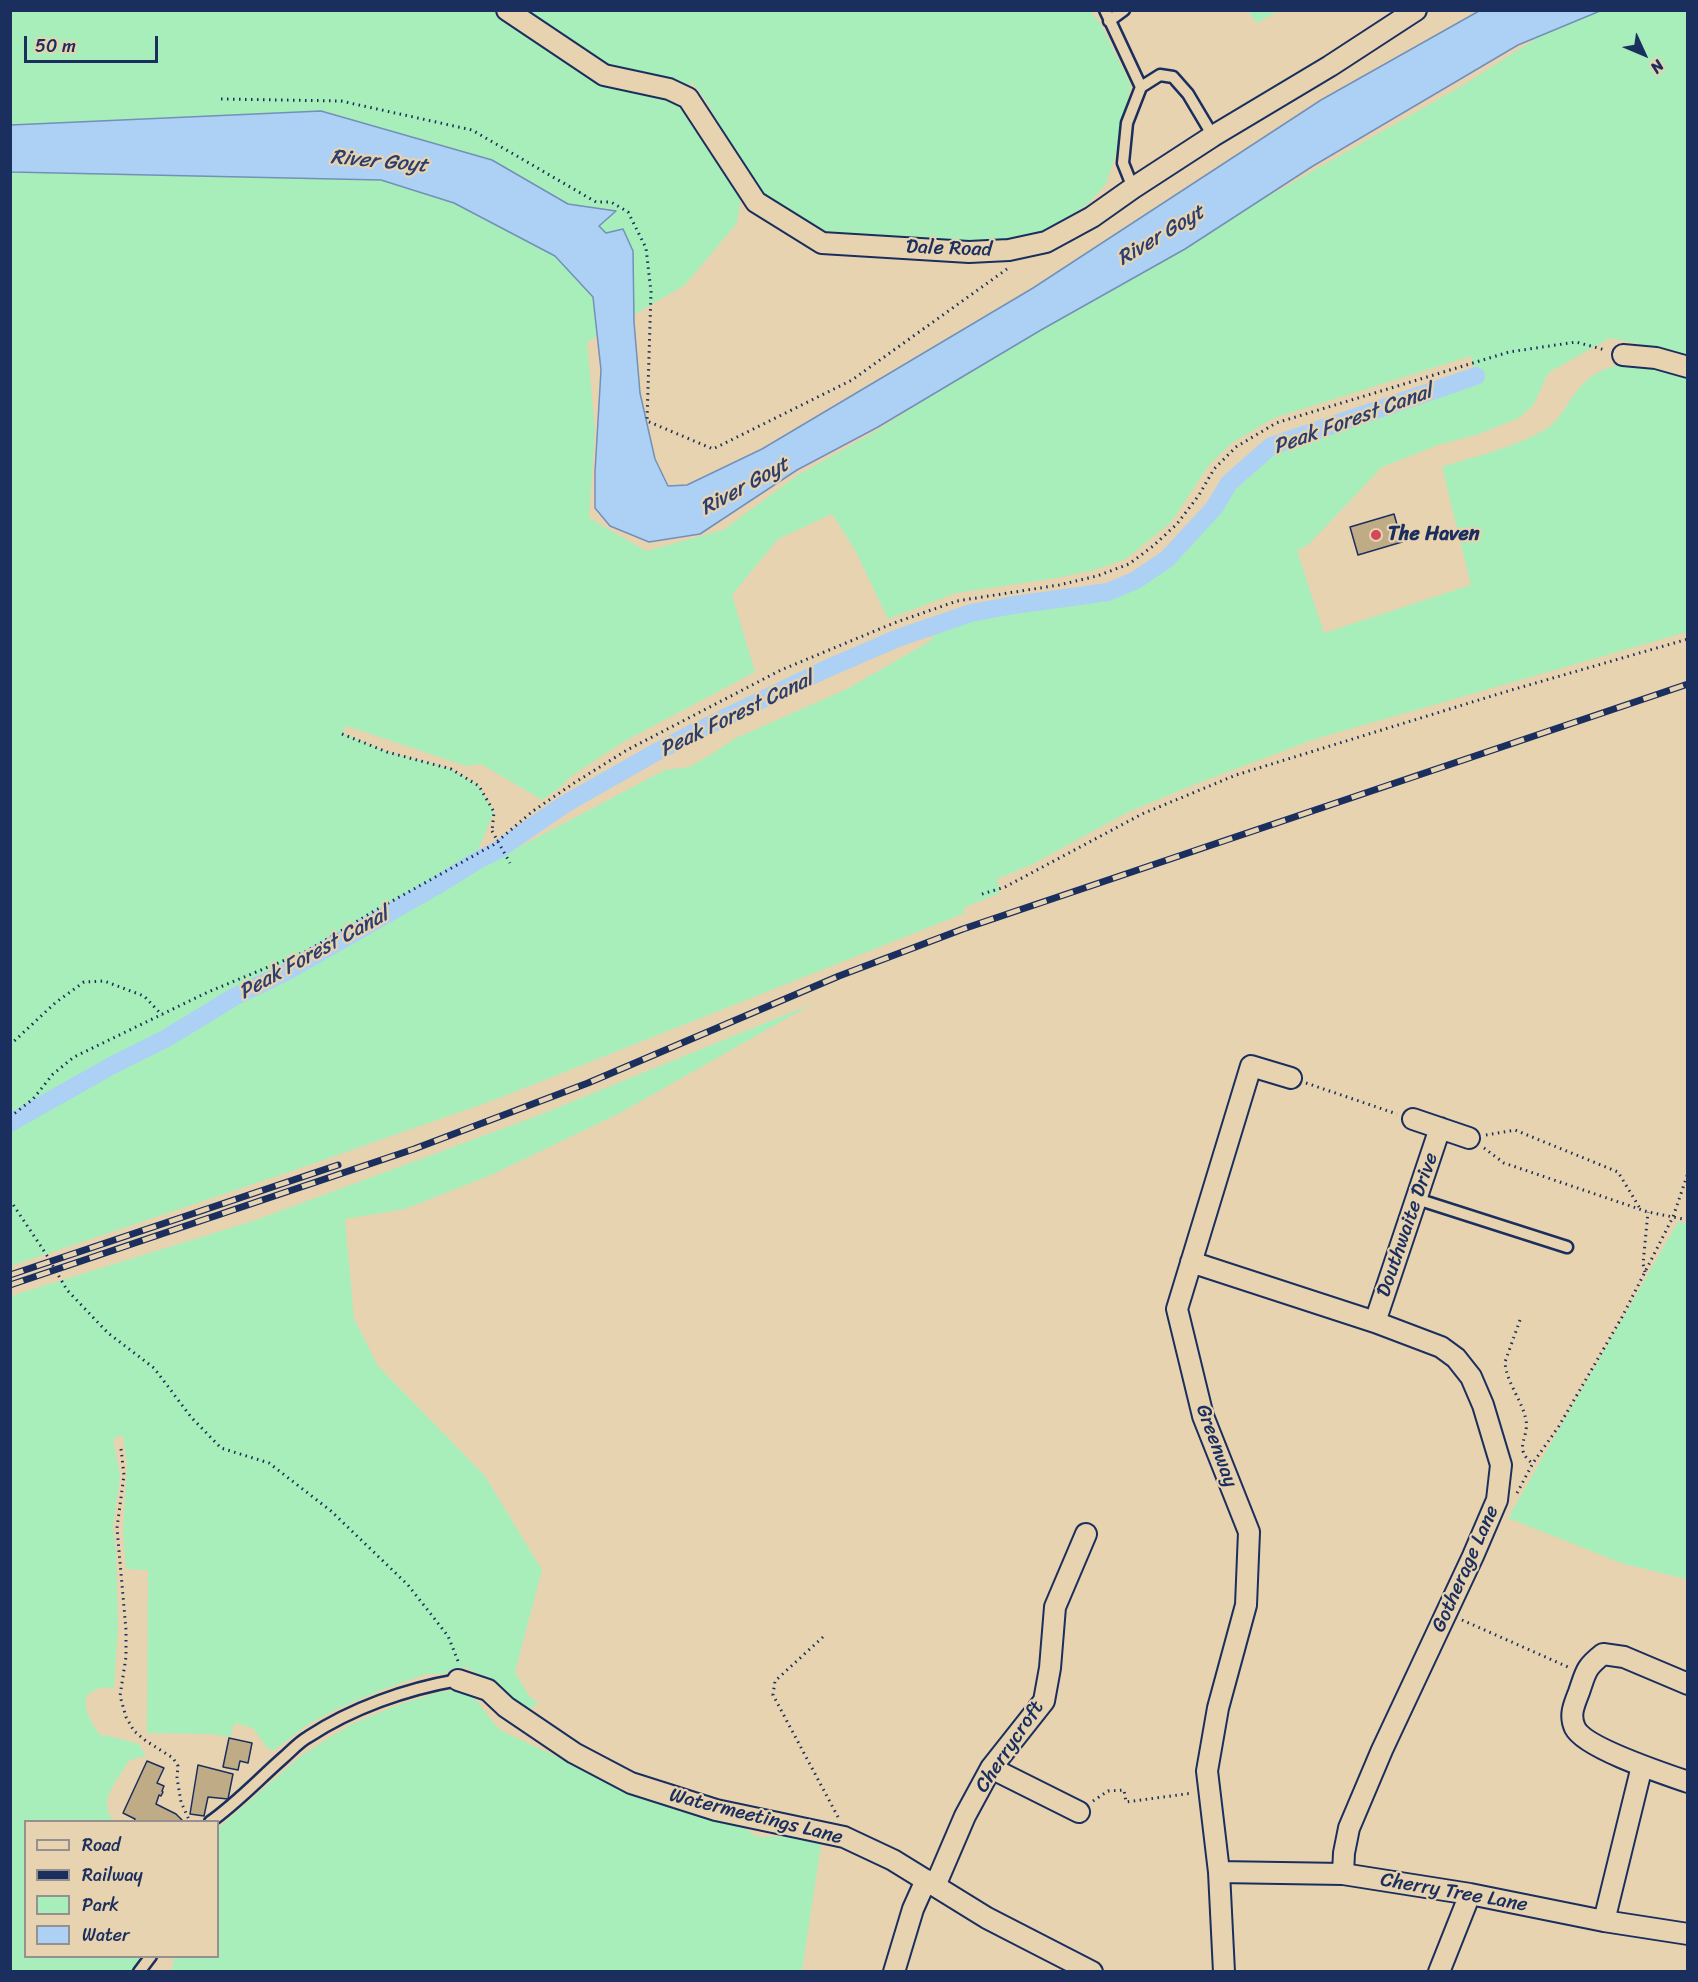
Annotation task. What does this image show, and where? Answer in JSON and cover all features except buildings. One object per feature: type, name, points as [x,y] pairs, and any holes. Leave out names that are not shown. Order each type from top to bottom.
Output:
[{"type":"street","name":"Dale Road","points":[[507,10],[604,75],[669,89],[688,98],[756,202],[822,243],[969,252],[1009,250],[1046,242],[1092,217],[1213,136],[1330,66],[1416,10]]},
{"type":"street","points":[[1623,355],[1656,358],[1688,367]]},
{"type":"street","name":"Greenway","points":[[1224,1971],[1219,1872],[1207,1771],[1218,1708],[1246,1605],[1249,1532],[1203,1416],[1177,1309],[1251,1066],[1291,1078]]},
{"type":"street","name":"Douthwaite Drive","points":[[1413,1119],[1469,1138]]},
{"type":"street","name":"Douthwaite Drive","points":[[1375,1322],[1440,1128]]},
{"type":"street","name":"Gotherage Lane","points":[[1191,1262],[1375,1322],[1441,1347],[1456,1358],[1471,1377],[1484,1406],[1501,1465],[1497,1500],[1348,1828],[1343,1874]]},
{"type":"street","name":"Cherrycroft","points":[[894,1971],[913,1910],[930,1883],[991,1768],[1044,1701],[1050,1668],[1055,1607],[1086,1534]]},
{"type":"street","points":[[1688,1684],[1624,1657],[1603,1654],[1589,1665],[1571,1712],[1576,1730],[1595,1745],[1642,1766],[1688,1782]]},
{"type":"street","name":"Watermeetings Lane","points":[[458,1680],[488,1690],[506,1707],[574,1753],[631,1783],[716,1810],[840,1836],[893,1860],[987,1917],[1092,1971]]},
{"type":"street","points":[[1604,1921],[1642,1766]]},
{"type":"street","points":[[991,1768],[1079,1812]]},
{"type":"street","name":"Cherry Tree Lane","points":[[1219,1872],[1343,1874],[1470,1894],[1604,1921],[1688,1934]]},
{"type":"street","points":[[1439,1971],[1470,1894]]},
{"type":"lane","points":[[1124,10],[1107,16],[1141,87]]},
{"type":"lane","points":[[1133,188],[1123,163],[1127,123],[1141,87],[1160,75],[1173,77],[1188,94],[1213,136]]},
{"type":"lane","points":[[1417,1199],[1567,1247]]},
{"type":"lane","name":"Watermeetings Lane","points":[[211,1820],[229,1808],[307,1737],[390,1697],[423,1686],[458,1680]]},
{"type":"lane","points":[[139,1971],[149,1958]]},
{"type":"path","points":[[221,99],[341,101],[471,130],[596,202],[611,202],[628,212],[646,248],[651,292],[647,421],[712,449],[852,380],[1007,269]]},
{"type":"path","points":[[10,1117],[33,1099],[53,1074],[74,1057],[208,992],[307,951],[493,845],[533,811],[627,750],[780,670],[894,623],[957,601],[1059,585],[1097,576],[1129,564],[1177,524],[1199,495],[1214,469],[1236,447],[1276,423],[1509,352],[1576,342],[1623,355]]},
{"type":"path","points":[[982,894],[1005,887],[1142,814],[1236,775],[1508,691],[1688,639]]},
{"type":"path","points":[[342,734],[387,753],[451,769],[479,786],[494,812],[492,831],[510,863]]},
{"type":"path","points":[[10,1045],[55,1003],[84,982],[104,981],[144,996],[162,1015]]},
{"type":"path","points":[[1291,1078],[1413,1119]]},
{"type":"path","points":[[1469,1138],[1515,1130],[1618,1172],[1641,1210]]},
{"type":"path","points":[[1469,1138],[1504,1163],[1641,1210],[1688,1220]]},
{"type":"path","points":[[1497,1500],[1509,1501],[1514,1497],[1622,1317],[1673,1217],[1688,1173]]},
{"type":"path","points":[[10,1200],[67,1290],[108,1333],[154,1368],[191,1417],[221,1448],[269,1463],[332,1511],[408,1585],[448,1636],[461,1668],[458,1680]]},
{"type":"path","points":[[1645,1272],[1643,1264],[1648,1212]]},
{"type":"path","points":[[1520,1320],[1505,1362],[1526,1422],[1527,1429],[1522,1450],[1525,1457],[1533,1463]]},
{"type":"path","points":[[121,1449],[124,1475],[117,1528],[126,1630],[126,1657],[120,1696],[126,1717],[134,1731],[173,1758],[178,1766],[177,1778],[181,1802],[190,1820]]},
{"type":"path","points":[[1446,1614],[1585,1675]]},
{"type":"path","points":[[823,1637],[775,1681],[773,1695],[832,1804],[839,1821],[840,1836]]},
{"type":"path","points":[[1079,1812],[1108,1791],[1124,1790],[1126,1802],[1209,1791]]},
{"type":"green space","points":[[11,11],[1090,11],[1100,23],[1131,85],[1115,157],[1106,184],[1089,203],[1069,217],[1028,239],[958,244],[823,235],[760,194],[705,99],[691,81],[688,98],[743,183],[737,223],[685,285],[587,342],[595,431],[589,518],[646,551],[723,530],[798,475],[876,431],[1003,349],[1167,251],[1465,84],[1579,11],[1687,11],[1687,354],[1610,338],[1548,373],[1534,404],[1519,418],[1479,434],[1438,445],[1382,467],[1309,544],[1297,551],[1324,633],[1471,585],[1442,467],[1512,445],[1549,427],[1561,415],[1577,391],[1589,379],[1602,371],[1628,364],[1657,367],[1687,374],[1688,475],[1685,485],[1688,486],[1687,632],[1315,739],[1201,782],[1130,811],[1033,864],[997,879],[1000,893],[963,908],[965,913],[497,1099],[11,1266]],"holes":[[[1471,356],[1476,376],[1271,446],[1229,483],[1214,508],[1167,559],[1136,580],[1108,592],[971,613],[930,628],[932,640],[847,689],[734,739],[689,767],[665,770],[500,857],[498,850],[478,860],[477,852],[494,812],[479,786],[451,769],[387,752],[342,733],[347,726],[466,766],[481,764],[542,800],[570,777],[623,742],[755,672],[732,595],[778,539],[832,514],[855,550],[888,619],[956,593],[1057,578],[1094,570],[1126,559],[1171,522],[1209,465],[1232,443],[1274,418]]]},
{"type":"green space","points":[[1248,11],[1278,11],[1257,23]]},
{"type":"green space","points":[[812,1004],[620,1113],[491,1175],[405,1209],[345,1219],[354,1319],[378,1366],[485,1476],[542,1570],[515,1672],[529,1696],[538,1703],[525,1712],[482,1676],[466,1667],[450,1670],[444,1674],[427,1674],[337,1709],[307,1725],[275,1750],[268,1749],[253,1728],[235,1723],[230,1737],[209,1734],[147,1733],[148,1570],[126,1569],[123,1533],[127,1464],[123,1435],[113,1439],[120,1476],[113,1527],[118,1627],[114,1688],[100,1688],[90,1693],[87,1695],[86,1706],[92,1723],[102,1737],[106,1735],[139,1744],[146,1756],[130,1760],[113,1786],[107,1806],[112,1820],[24,1820],[24,1958],[140,1958],[132,1971],[11,1972],[11,1296],[253,1221],[537,1116]]},
{"type":"green space","points":[[1678,1222],[1688,1224],[1687,1579],[1624,1564],[1508,1518]]},
{"type":"green space","points":[[460,1690],[468,1694],[502,1731],[639,1795],[744,1827],[757,1837],[793,1836],[812,1840],[821,1845],[802,1971],[172,1972],[174,1958],[219,1958],[219,1827],[302,1755],[350,1725],[398,1705],[439,1692]]},
{"type":"water","name":"River Goyt","points":[[1479,11],[1600,11],[1518,45],[1313,166],[1185,249],[1041,330],[878,427],[797,470],[700,534],[649,542],[610,526],[595,508],[601,370],[593,297],[555,256],[454,203],[381,180],[11,172],[11,125],[321,111],[492,160],[568,204],[616,211],[599,226],[606,233],[623,229],[633,251],[634,322],[640,393],[655,459],[668,486],[687,485],[762,449],[1033,288],[1321,100]]},
{"type":"waterway","name":"Peak Forest Canal","points":[[10,1123],[111,1066],[165,1039],[234,997],[284,973],[498,850],[565,804],[695,732],[824,670],[898,638],[971,613],[1108,592],[1136,580],[1167,559],[1214,508],[1229,483],[1271,446],[1476,376]]},
{"type":"railway","points":[[10,1285],[414,1149],[588,1083],[839,976],[963,929],[1688,684]]},
{"type":"railway","points":[[10,1275],[338,1165]]},
{"type":"place","name":"The Haven","points":[[1376,535]]}]
